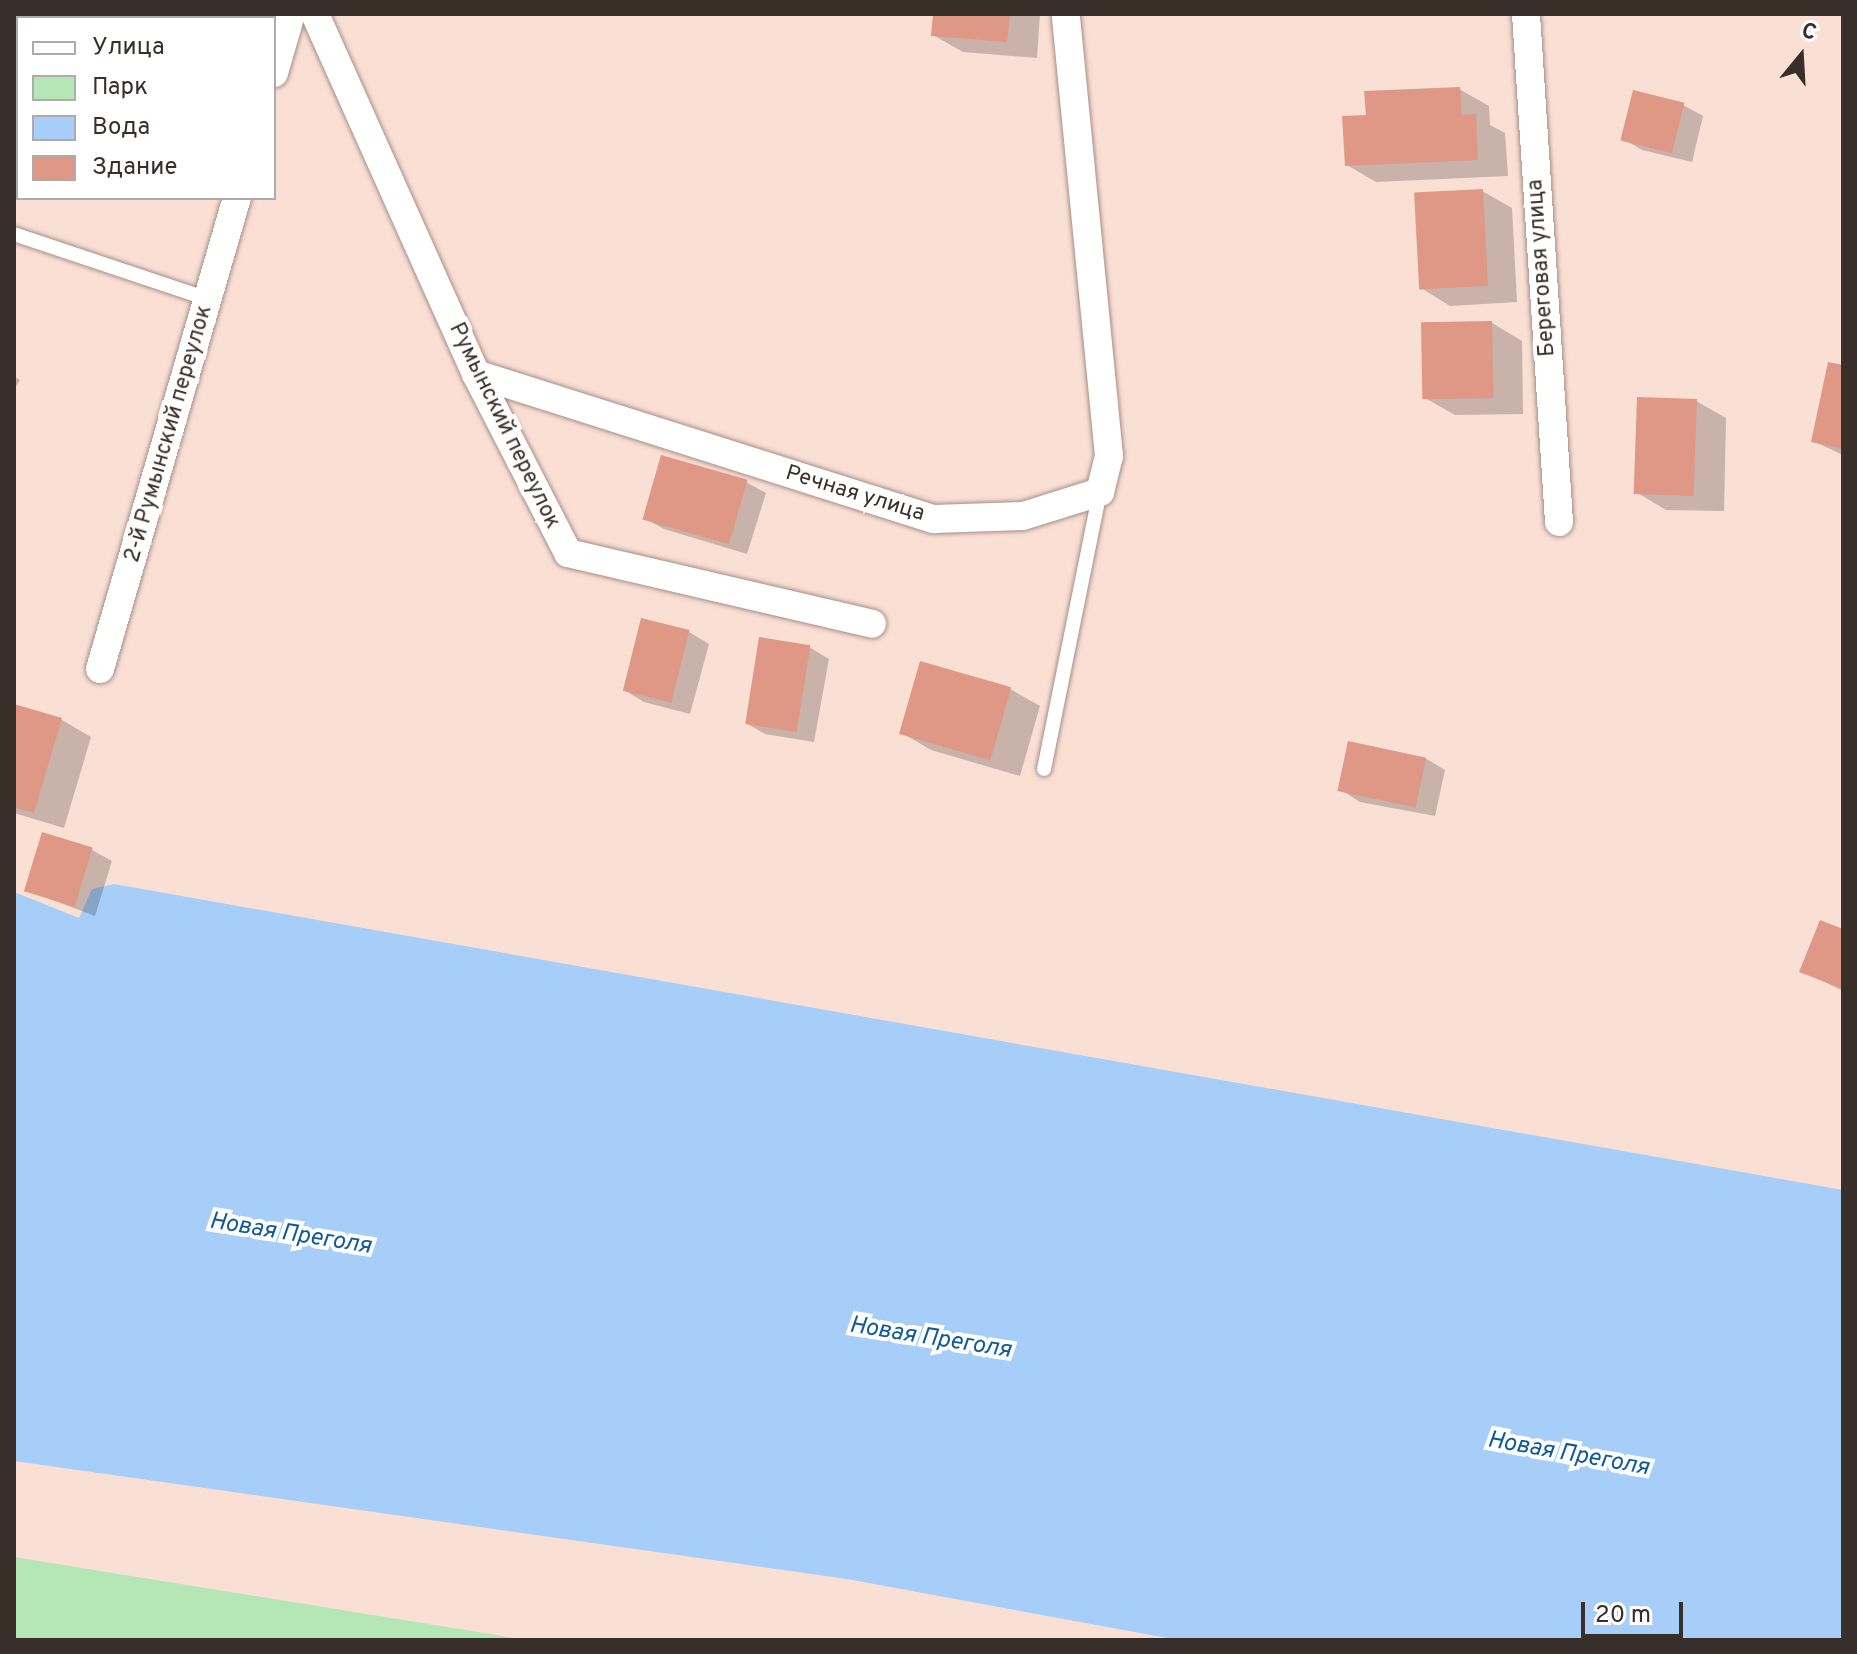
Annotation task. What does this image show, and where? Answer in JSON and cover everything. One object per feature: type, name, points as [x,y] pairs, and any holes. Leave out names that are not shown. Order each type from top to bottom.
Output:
[{"type":"street","points":[[276,66],[291,14]]},
{"type":"street","name":"Румынский переулок","points":[[315,14],[476,374],[568,553],[872,624]]},
{"type":"street","points":[[1066,14],[1109,456],[1100,492]]},
{"type":"street","name":"Береговая улица","points":[[1526,14],[1559,522]]},
{"type":"street","name":"2-й Румынский переулок","points":[[100,669],[236,200]]},
{"type":"street","name":"Речная улица","points":[[476,374],[934,519],[1023,516],[1100,492]]},
{"type":"lane","points":[[14,234],[208,299]]},
{"type":"lane","points":[[1044,769],[1100,492]]},
{"type":"green space","points":[[14,1557],[527,1640],[14,1640]]},
{"type":"water","name":"Новая Преголя","points":[[114,884],[1843,1190],[1843,1640],[1178,1640],[847,1579],[14,1461],[14,892],[79,918],[92,889]]},
{"type":"building","points":[[933,14],[1010,14],[1007,42],[931,36]]},
{"type":"building","points":[[1460,87],[1462,115],[1476,114],[1478,160],[1345,166],[1342,116],[1366,115],[1364,91]]},
{"type":"building","points":[[1633,90],[1684,103],[1672,153],[1620,140]]},
{"type":"building","points":[[1483,189],[1488,286],[1419,289],[1414,193]]},
{"type":"building","points":[[1492,321],[1493,398],[1422,399],[1421,322]]},
{"type":"building","points":[[1828,362],[1843,365],[1843,449],[1811,442]]},
{"type":"building","points":[[1637,397],[1697,399],[1694,496],[1634,494]]},
{"type":"building","points":[[661,455],[748,480],[729,544],[643,519]]},
{"type":"building","points":[[641,618],[690,630],[671,703],[623,691]]},
{"type":"building","points":[[759,637],[810,645],[797,732],[745,724]]},
{"type":"building","points":[[920,661],[1011,687],[990,760],[899,734]]},
{"type":"building","points":[[14,704],[62,718],[34,813],[14,807]]},
{"type":"building","points":[[1348,741],[1426,758],[1416,808],[1337,791]]},
{"type":"building","points":[[42,832],[93,847],[75,907],[24,891]]},
{"type":"building","points":[[1820,920],[1843,929],[1843,989],[1799,972]]}]
